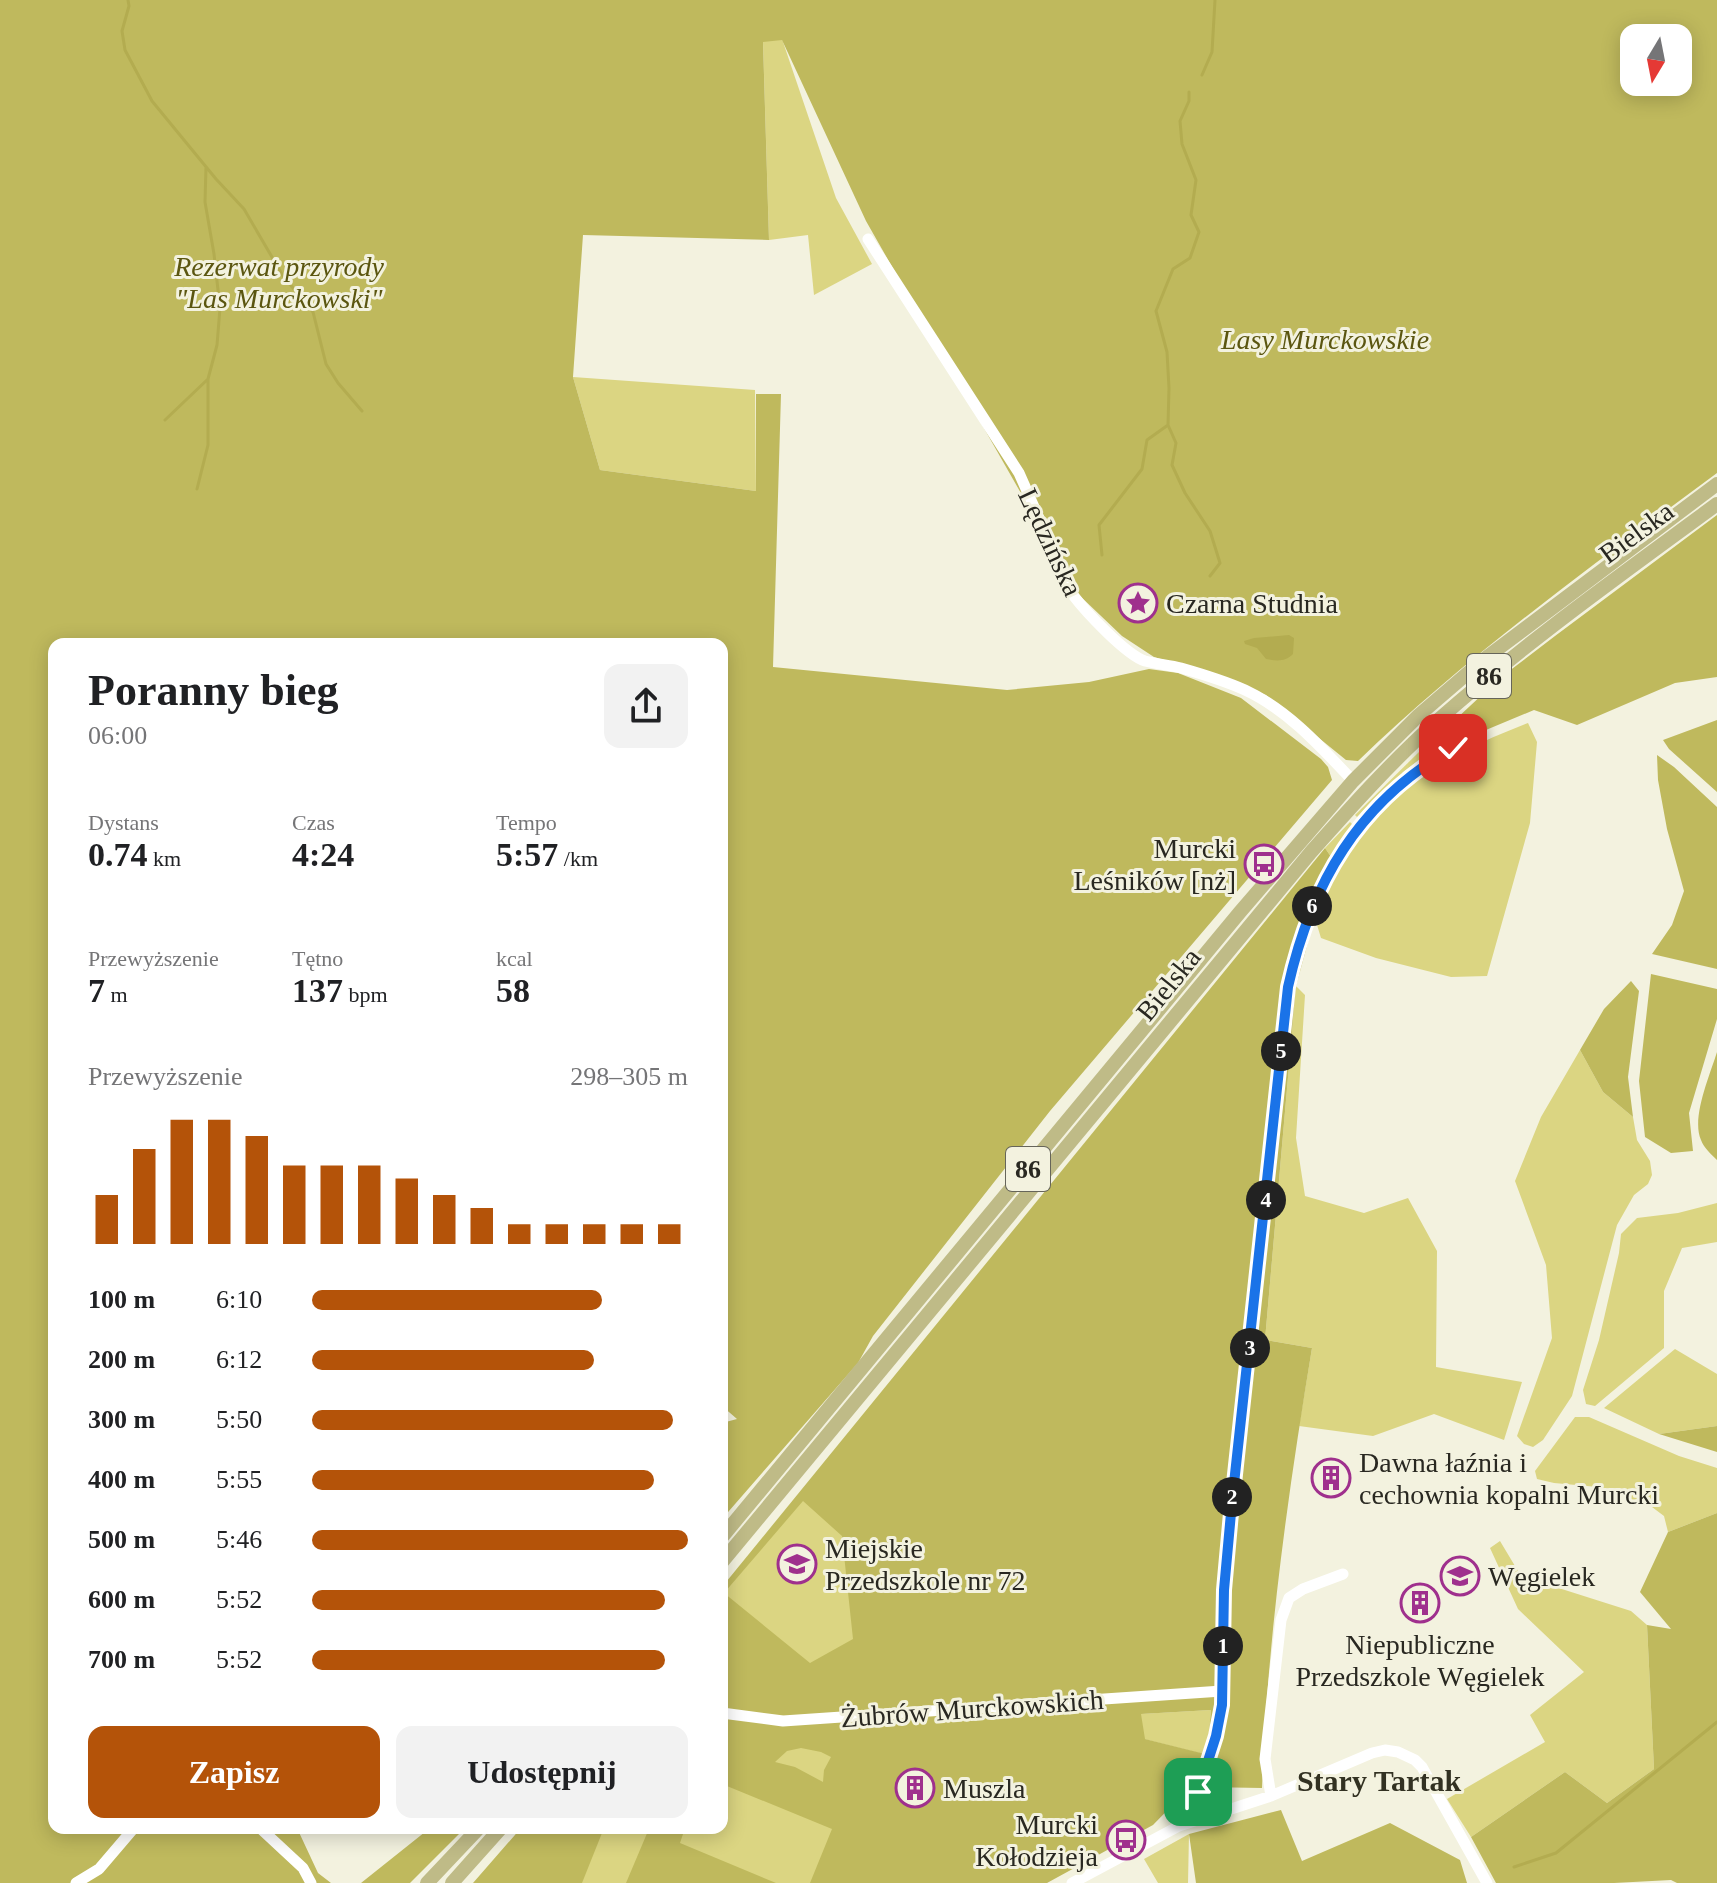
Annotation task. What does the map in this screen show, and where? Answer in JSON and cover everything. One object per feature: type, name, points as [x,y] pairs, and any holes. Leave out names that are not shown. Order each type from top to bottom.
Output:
[{"type":"main road","name":"Bielska","points":[[728,1530],[1240,912],[1353,781],[1419,715],[1483,660],[1717,484]]},
{"type":"main road","name":"Bielska","points":[[728,1555],[1311,852],[1382,774],[1439,720],[1556,623],[1717,504]]},
{"type":"main road","points":[[427,1883],[473,1834]]},
{"type":"main road","points":[[452,1883],[496,1834]]},
{"type":"street","name":"Lędzińska","points":[[868,239],[1019,473],[1073,595],[1083,608],[1142,660],[1182,668],[1232,685],[1273,705],[1353,781]]},
{"type":"street","points":[[1188,1823],[1216,1736],[1222,1691],[1224,1590],[1232,1502],[1288,987],[1309,911],[1341,850],[1390,795],[1418,770],[1453,748],[1439,720]]},
{"type":"street","points":[[1271,1796],[1265,1759],[1281,1620],[1289,1598],[1303,1589],[1343,1574]]},
{"type":"street","name":"Żubrów Murckowskich","points":[[728,1714],[783,1721],[1222,1691]]},
{"type":"street","points":[[1072,1883],[1188,1823],[1271,1796],[1385,1750],[1415,1760],[1427,1773],[1487,1883]]},
{"type":"street","points":[[76,1883],[99,1869],[129,1834]]},
{"type":"street","points":[[266,1834],[303,1868],[311,1883]]},
{"type":"shaded area","points":[[782,39],[836,198],[872,264],[814,295],[808,235],[769,240],[763,41]]},
{"type":"shaded area","points":[[573,377],[755,390],[756,491],[600,470]]},
{"type":"shaded area","points":[[1289,635],[1294,638],[1293,654],[1281,660],[1266,659],[1257,648],[1244,641],[1254,638]]},
{"type":"shaded area","points":[[1528,723],[1537,742],[1530,823],[1487,976],[1451,977],[1376,958],[1321,938],[1316,914],[1323,893],[1348,851],[1382,810],[1438,765]]},
{"type":"shaded area","points":[[1441,735],[1446,748],[1439,744],[1402,773],[1404,779],[1385,789],[1357,817],[1355,815],[1419,752],[1422,754]]},
{"type":"shaded area","points":[[1350,822],[1354,826],[1332,858],[1325,848]]},
{"type":"shaded area","points":[[1296,986],[1305,995],[1296,1138],[1305,1196],[1364,1213],[1408,1198],[1437,1251],[1436,1367],[1522,1382],[1504,1440],[1434,1414],[1373,1436],[1299,1426],[1312,1348],[1265,1340]]},
{"type":"shaded area","points":[[1580,1050],[1603,1092],[1633,1117],[1637,1140],[1650,1161],[1652,1175],[1648,1184],[1634,1195],[1617,1225],[1572,1396],[1543,1440],[1533,1447],[1524,1444],[1517,1436],[1552,1338],[1546,1265],[1515,1181],[1541,1117]]},
{"type":"shaded area","points":[[1717,1203],[1717,1242],[1682,1248],[1664,1291],[1664,1348],[1595,1406],[1586,1404],[1583,1390],[1599,1340],[1621,1234],[1637,1218],[1678,1213]]},
{"type":"shaded area","points":[[1675,1349],[1717,1374],[1717,1426],[1659,1434],[1604,1408]]},
{"type":"shaded area","points":[[1575,1417],[1589,1417],[1679,1456],[1717,1468],[1717,1513],[1668,1532],[1664,1516],[1652,1507],[1598,1487],[1537,1479],[1535,1471]]},
{"type":"shaded area","points":[[806,1490],[896,1539],[961,1883],[481,1883],[520,1834],[728,1834],[728,1582]]},
{"type":"shaded area","points":[[1500,1541],[1521,1576],[1631,1611],[1647,1625],[1654,1769],[1607,1803],[1565,1772],[1471,1837],[1447,1799],[1545,1742],[1530,1715],[1584,1672],[1518,1609],[1490,1548]]},
{"type":"shaded area","points":[[1211,1710],[1207,1755],[1144,1739],[1140,1714]]},
{"type":"shaded area","points":[[1189,1834],[1188,1883],[1158,1883],[1144,1859]]},
{"type":"green space","name":"Lasy Murckowskie","points":[[0,0],[1717,0],[1717,473],[1488,647],[1358,761],[1346,760],[1266,695],[1219,676],[1154,657],[1122,636],[1079,595],[866,221],[782,40],[763,42],[769,240],[583,235],[573,377],[600,470],[756,491],[756,394],[781,394],[773,667],[1007,690],[1089,682],[1149,669],[1178,673],[1241,698],[1321,759],[1328,767],[1332,780],[1050,1111],[873,1336],[858,1363],[728,1512],[728,1421],[737,1419],[728,1411],[728,638],[48,638],[48,1834],[300,1834],[318,1873],[331,1883],[0,1883]]},
{"type":"green space","points":[[1717,515],[1717,677],[1675,683],[1577,725],[1534,710],[1462,740],[1455,736],[1451,726],[1455,720],[1500,678]]},
{"type":"green space","points":[[1717,720],[1717,792],[1663,740]]},
{"type":"green space","points":[[1657,755],[1717,807],[1717,969],[1652,954],[1672,925],[1684,891],[1667,829]]},
{"type":"green space","points":[[1325,848],[1336,864],[1315,917],[1296,986],[1265,1340],[1312,1348],[1280,1567],[1262,1788],[1204,1787],[1211,1710],[1141,1714],[1145,1739],[1205,1754],[1194,1783],[1153,1825],[1047,1883],[810,1883],[832,1829],[728,1786],[728,1596],[810,1663],[853,1639],[842,1536],[803,1501],[728,1588],[728,1580]],"holes":[[[801,1748],[831,1757],[824,1770],[823,1782],[795,1767],[775,1762],[787,1751]]]},
{"type":"green space","points":[[1651,974],[1717,989],[1717,1019],[1689,1113],[1693,1151],[1671,1153],[1645,1137],[1639,1081]]},
{"type":"green space","points":[[1631,981],[1639,991],[1628,1077],[1633,1117],[1603,1092],[1580,1050],[1604,1009]]},
{"type":"green space","points":[[1717,1052],[1717,1160],[1702,1143],[1698,1120]]},
{"type":"green space","points":[[1717,1426],[1717,1452],[1659,1434]]},
{"type":"green space","points":[[1717,1513],[1717,1883],[1677,1883],[1671,1880],[1496,1883],[1471,1837],[1565,1772],[1607,1803],[1654,1769],[1647,1625],[1671,1629],[1640,1592],[1668,1532]]},
{"type":"green space","points":[[1281,1810],[1302,1861],[1390,1823],[1460,1860],[1467,1883],[1196,1883],[1189,1834]]},
{"type":"green space","points":[[422,1834],[459,1834],[410,1883],[361,1883]]},
{"type":"green space","points":[[516,1834],[602,1834],[582,1883],[473,1883]]},
{"type":"green space","points":[[647,1834],[683,1834],[680,1843],[776,1883],[626,1883]]},
{"type":"waterway","points":[[128,0],[122,31],[125,50],[152,101],[244,209],[283,276],[313,312],[326,364],[362,411]]},
{"type":"waterway","points":[[1202,75],[1212,52],[1215,0]]},
{"type":"waterway","points":[[1189,92],[1189,101],[1180,121],[1182,144],[1196,180],[1191,215],[1199,232],[1190,258],[1173,269],[1156,311],[1167,352],[1168,425],[1176,443],[1172,465],[1185,493],[1210,531],[1220,563],[1210,576]]},
{"type":"waterway","points":[[165,420],[208,379],[217,345],[220,308],[205,202],[206,167]]},
{"type":"waterway","points":[[197,489],[208,445],[208,379]]},
{"type":"waterway","points":[[1102,555],[1099,525],[1142,469],[1147,440],[1168,425]]},
{"type":"waterway","points":[[1514,1867],[1556,1853],[1717,1722]]},
{"type":"place","name":"Czarna Studnia","points":[[1138,603]]},
{"type":"place","name":"Murcki Leśników [nż]","points":[[1264,864]]},
{"type":"place","name":"Dawna łaźnia i cechownia kopalni Murcki","points":[[1331,1478]]},
{"type":"place","name":"Miejskie Przedszkole nr 72","points":[[797,1564]]},
{"type":"place","name":"Węgielek","points":[[1460,1576]]},
{"type":"place","name":"Niepubliczne Przedszkole Węgielek","points":[[1420,1603]]},
{"type":"place","name":"Muszla","points":[[915,1788]]},
{"type":"place","name":"Murcki Kołodzieja","points":[[1126,1840]]},
{"type":"district","name":"Stary Tartak","points":[[1379,1781]]},
{"type":"route","points":[[1198,1792],[1216,1736],[1222,1705],[1224,1590],[1232,1502],[1288,987],[1294,961],[1309,911],[1341,850],[1390,795],[1418,770],[1453,748]]},
{"type":"park label","name":"Rezerwat przyrody \"Las Murckowski\"","points":[[279,282]]}]
